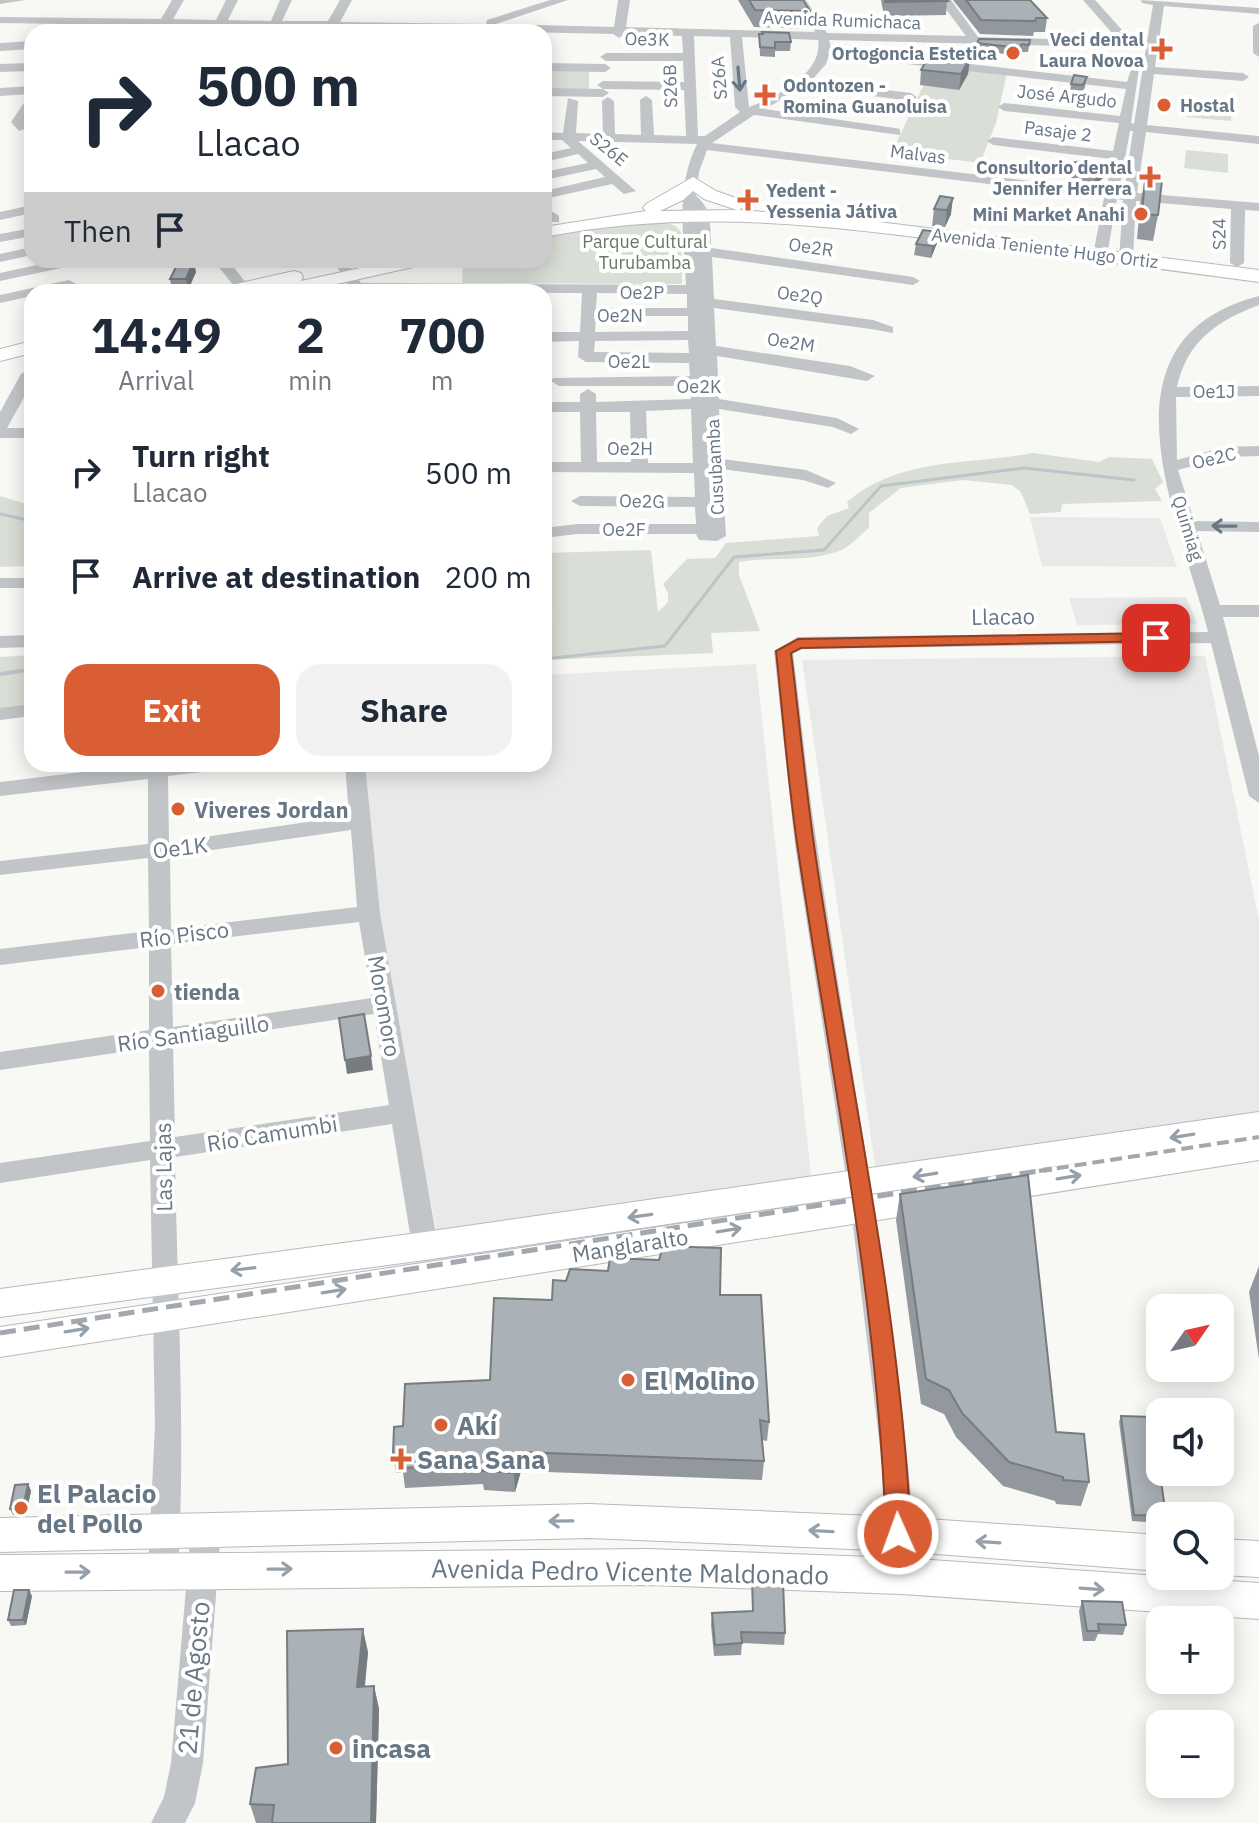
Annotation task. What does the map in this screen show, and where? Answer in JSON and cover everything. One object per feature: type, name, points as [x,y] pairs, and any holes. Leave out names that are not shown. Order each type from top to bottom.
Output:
[{"type":"main road","name":"Avenida Teniente Hugo Ortiz","points":[[552,220],[656,212],[693,203],[741,210],[805,208],[1102,249],[1259,276]]},
{"type":"main road","points":[[656,212],[680,223],[699,238],[719,221],[741,210]]},
{"type":"main road","name":"Avenida Teniente Hugo Ortiz","points":[[1127,253],[1259,266]]},
{"type":"main road","points":[[312,284],[386,268]]},
{"type":"main road","points":[[283,284],[349,276]]},
{"type":"main road","points":[[0,342],[24,337]]},
{"type":"main road","points":[[0,355],[24,349]]},
{"type":"main road","name":"Manglaralto","points":[[0,1342],[167,1317],[862,1197],[1259,1124]]},
{"type":"main road","name":"Manglaralto","points":[[0,1303],[425,1246],[1259,1148]]},
{"type":"main road","name":"Avenida Pedro Vicente Maldonado","points":[[0,1535],[589,1521],[898,1534],[1146,1552]]},
{"type":"main road","points":[[1234,1558],[1259,1559]]},
{"type":"main road","name":"Avenida Pedro Vicente Maldonado","points":[[0,1573],[649,1567],[902,1576],[1259,1601]]},
{"type":"street","points":[[0,1],[19,0]]},
{"type":"street","points":[[166,21],[178,0]]},
{"type":"street","points":[[221,22],[232,0]]},
{"type":"street","points":[[275,24],[286,0]]},
{"type":"street","points":[[333,24],[346,0]]},
{"type":"street","points":[[488,24],[562,0]]},
{"type":"street","points":[[609,137],[615,33],[624,0]]},
{"type":"street","points":[[701,141],[799,83],[815,70],[824,43],[800,0]]},
{"type":"street","points":[[945,0],[976,42]]},
{"type":"street","points":[[1089,0],[1136,46]]},
{"type":"street","points":[[1102,249],[1133,86],[1136,46],[1153,1]]},
{"type":"street","points":[[1153,1],[1259,11]]},
{"type":"street","points":[[1127,253],[1130,194],[1154,48],[1153,1]]},
{"type":"street","name":"Avenida Rumichaca","points":[[0,22],[275,24]]},
{"type":"street","name":"Avenida Rumichaca","points":[[81,22],[164,24]]},
{"type":"street","points":[[1259,26],[1259,53]]},
{"type":"street","name":"Avenida Rumichaca","points":[[552,31],[736,36],[824,43],[1136,46]]},
{"type":"street","name":"Avenida Rumichaca","points":[[552,39],[565,50],[615,33]]},
{"type":"street","name":"S26B","points":[[688,35],[690,101],[701,141]]},
{"type":"street","name":"S26A","points":[[736,36],[741,107],[752,112]]},
{"type":"street","name":"Avenida Rumichaca","points":[[824,43],[976,42],[1154,48]]},
{"type":"street","points":[[824,43],[1133,86]]},
{"type":"street","points":[[0,47],[24,46]]},
{"type":"street","points":[[552,61],[565,50],[613,88],[648,137]]},
{"type":"street","points":[[675,71],[689,64]]},
{"type":"street","name":"Oe3K","points":[[613,88],[689,64]]},
{"type":"street","points":[[0,68],[24,67]]},
{"type":"street","points":[[1150,70],[1243,77]]},
{"type":"street","points":[[613,88],[633,71]]},
{"type":"street","points":[[799,83],[911,97]]},
{"type":"street","points":[[552,92],[690,86]]},
{"type":"street","points":[[613,88],[661,100]]},
{"type":"street","points":[[0,92],[24,90]]},
{"type":"street","points":[[675,100],[690,101]]},
{"type":"street","name":"S26E","points":[[572,101],[567,136],[578,150],[629,191]]},
{"type":"street","name":"José Argudo","points":[[1004,107],[1126,123],[1142,128],[1259,140]]},
{"type":"street","points":[[752,112],[895,132]]},
{"type":"street","points":[[0,121],[20,125],[24,116]]},
{"type":"street","name":"Malvas","points":[[552,136],[701,141],[1114,195],[1259,207]]},
{"type":"street","name":"Cusubamba","points":[[701,141],[693,203],[699,238],[709,465],[717,536],[705,536],[704,502],[709,465]]},
{"type":"street","name":"Pasaje 2","points":[[993,141],[1120,156]]},
{"type":"street","points":[[552,156],[578,150]]},
{"type":"street","points":[[552,174],[597,165]]},
{"type":"street","points":[[552,193],[615,179]]},
{"type":"street","name":"S24","points":[[1237,263],[1238,205]]},
{"type":"street","points":[[0,216],[24,211]]},
{"type":"street","points":[[0,238],[24,234]]},
{"type":"street","name":"Oe2R","points":[[699,238],[913,281]]},
{"type":"street","points":[[0,258],[24,253]]},
{"type":"street","points":[[0,277],[57,268]]},
{"type":"street","name":"Oe2Q","points":[[349,276],[382,284]]},
{"type":"street","points":[[588,335],[590,289]]},
{"type":"street","name":"Oe2Q","points":[[552,290],[590,289],[700,298],[888,330]]},
{"type":"street","points":[[0,299],[24,294]]},
{"type":"street","name":"Cusubamba","points":[[700,298],[696,335],[703,354],[698,381],[706,404]]},
{"type":"street","name":"Oe2P","points":[[589,312],[700,298]]},
{"type":"street","name":"Quimiag","points":[[1259,300],[1213,321],[1185,343],[1171,375],[1168,392],[1169,467],[1212,611],[1259,796]]},
{"type":"street","name":"Oe2M","points":[[588,335],[586,357],[703,354],[850,371],[867,376]]},
{"type":"street","name":"Oe2N","points":[[552,337],[696,335]]},
{"type":"street","points":[[0,426],[24,381]]},
{"type":"street","name":"Oe2L","points":[[559,381],[698,381]]},
{"type":"street","points":[[577,529],[584,467],[587,381]]},
{"type":"street","name":"Oe1J","points":[[1168,392],[1259,391]]},
{"type":"street","name":"Oe2K","points":[[552,407],[706,404],[837,423],[851,429]]},
{"type":"street","points":[[638,407],[640,468]]},
{"type":"street","points":[[0,433],[24,433]]},
{"type":"street","name":"Oe2C","points":[[1169,467],[1224,452],[1259,451]]},
{"type":"street","name":"Oe2H","points":[[552,467],[709,465],[806,475],[828,483]]},
{"type":"street","name":"Oe2G","points":[[580,501],[704,502]]},
{"type":"street","points":[[1188,526],[1259,527]]},
{"type":"street","name":"Oe2F","points":[[552,532],[577,529],[705,529]]},
{"type":"street","points":[[0,583],[24,583]]},
{"type":"street","points":[[1212,611],[1259,611]]},
{"type":"street","name":"Llacao","points":[[862,1197],[806,845],[783,651],[798,643],[1218,637]]},
{"type":"street","points":[[0,642],[24,641]]},
{"type":"street","points":[[0,714],[24,711]]},
{"type":"street","points":[[0,789],[128,772]]},
{"type":"street","name":"Las Lajas","points":[[158,772],[167,1317],[167,1531],[163,1571]]},
{"type":"street","name":"Moromoro","points":[[356,772],[369,913],[425,1246]]},
{"type":"street","name":"Oe1K","points":[[0,868],[160,850],[359,822]]},
{"type":"street","name":"Río Pisco","points":[[0,957],[369,913]]},
{"type":"street","name":"Río Santiaguillo","points":[[0,1061],[385,1004]]},
{"type":"street","name":"Río Camumbi","points":[[0,1173],[402,1113]]},
{"type":"street","points":[[862,1197],[896,1464],[902,1576]]},
{"type":"street","name":"21 de Agosto","points":[[167,1823],[179,1803],[187,1763],[206,1530]]},
{"type":"shaded area","points":[[1030,517],[1160,518],[1177,567],[1042,566]]},
{"type":"shaded area","points":[[1186,597],[1197,624],[1077,625],[1069,598]]},
{"type":"shaded area","points":[[1205,656],[1259,920],[1259,1129],[878,1186],[802,660]]},
{"type":"shaded area","points":[[756,664],[812,1184],[438,1239],[397,1027],[359,772],[552,772],[552,675]]},
{"type":"green space","points":[[934,63],[1007,72],[996,123],[980,163],[892,152]]},
{"type":"green space","points":[[552,69],[589,70],[589,91],[552,91]]},
{"type":"green space","points":[[1188,100],[1232,104],[1231,121],[1186,117]]},
{"type":"green space","points":[[1186,150],[1228,154],[1228,173],[1184,168]]},
{"type":"green space","name":"Parque Cultural Turubamba","points":[[643,221],[669,223],[681,232],[682,284],[462,283],[463,268],[552,268],[552,236]]},
{"type":"green space","points":[[1033,453],[1099,462],[1109,457],[1152,459],[1163,482],[1155,489],[1162,501],[1062,504],[1061,512],[1030,514],[1021,492],[1012,485],[963,480],[901,488],[869,513],[869,528],[843,549],[814,557],[739,562],[739,575],[760,631],[711,633],[713,653],[552,660],[552,616],[558,616],[552,616],[552,553],[651,550],[658,612],[668,602],[668,593],[663,584],[687,559],[715,558],[726,543],[819,536],[817,528],[827,516],[849,508],[847,502],[867,487],[889,477],[936,465]]},
{"type":"green space","points":[[0,496],[24,504],[24,566],[0,567]]},
{"type":"green space","points":[[24,656],[24,706],[0,709],[0,657]]},
{"type":"building","points":[[749,0],[803,0],[810,11],[755,10]]},
{"type":"building","points":[[947,0],[948,1],[885,2]]},
{"type":"building","points":[[966,0],[1030,0],[1047,18],[1036,18],[1035,21],[981,20]]},
{"type":"building","points":[[789,33],[791,42],[775,42],[775,48],[760,47],[759,34]]},
{"type":"building","points":[[979,39],[1030,40],[1029,45],[1022,44],[1019,48],[977,43]]},
{"type":"building","points":[[930,54],[970,58],[961,74],[921,70]]},
{"type":"building","points":[[1074,75],[1087,77],[1083,85],[1071,84]]},
{"type":"building","points":[[1083,161],[1106,166],[1096,175],[1076,172],[1071,163]]},
{"type":"building","points":[[1145,180],[1162,181],[1158,215],[1142,214]]},
{"type":"building","points":[[940,196],[953,198],[947,210],[934,209]]},
{"type":"building","points":[[923,230],[939,232],[932,246],[916,244]]},
{"type":"building","points":[[176,268],[191,268],[186,279],[170,279]]},
{"type":"building","points":[[364,1014],[371,1056],[345,1060],[339,1018]]},
{"type":"building","points":[[1028,1175],[1056,1432],[1084,1434],[1089,1482],[1063,1480],[1063,1477],[1009,1462],[962,1413],[949,1390],[926,1379],[900,1194]]},
{"type":"building","name":"El Molino","points":[[663,1246],[721,1248],[720,1295],[761,1295],[769,1422],[760,1420],[764,1461],[520,1452],[514,1473],[482,1471],[482,1465],[402,1468],[403,1453],[393,1454],[394,1427],[403,1426],[405,1384],[490,1380],[494,1298],[552,1300],[553,1280],[566,1281],[570,1269],[608,1271],[610,1258],[659,1260]]},
{"type":"building","points":[[1121,1416],[1146,1417],[1146,1486],[1162,1486],[1164,1502],[1146,1502],[1146,1515],[1134,1515]]},
{"type":"building","points":[[28,1484],[23,1508],[10,1509],[15,1485]]},
{"type":"building","points":[[752,1580],[783,1581],[785,1633],[741,1632],[742,1643],[715,1645],[712,1613],[753,1611]]},
{"type":"building","points":[[14,1590],[29,1590],[23,1620],[8,1620]]},
{"type":"building","points":[[1082,1601],[1122,1602],[1126,1625],[1098,1624],[1099,1631],[1087,1631]]},
{"type":"building","name":"incasa","points":[[363,1629],[357,1687],[374,1686],[371,1823],[272,1823],[274,1805],[250,1804],[256,1768],[288,1764],[287,1631]]},
{"type":"waterway","points":[[552,658],[665,646],[734,557],[824,550],[881,486],[1024,468],[1134,480]]},
{"type":"waterway","points":[[0,514],[24,519]]},
{"type":"waterway","points":[[14,672],[24,670]]},
{"type":"waterway","points":[[14,672],[21,671]]},
{"type":"waterway","points":[[0,674],[14,672]]},
{"type":"waterway","points":[[8,673],[14,672]]},
{"type":"railway","points":[[1039,1171],[1259,1137]]},
{"type":"railway","points":[[0,1333],[1052,1169]]},
{"type":"place","name":"Veci dental Laura Novoa","points":[[1162,49]]},
{"type":"place","name":"Ortogoncia Estetica","points":[[1013,53]]},
{"type":"place","name":"Odontozen - Romina Guanoluisa","points":[[765,95]]},
{"type":"place","name":"Hostal","points":[[1164,105]]},
{"type":"place","name":"Consultorio dental Jennifer Herrera","points":[[1150,177]]},
{"type":"place","name":"Yedent - Yessenia Játiva","points":[[748,200]]},
{"type":"place","name":"Mini Market Anahi","points":[[1141,214]]},
{"type":"place","name":"Viveres Jordan","points":[[178,809]]},
{"type":"place","name":"tienda","points":[[158,991]]},
{"type":"place","name":"El Molino","points":[[628,1380]]},
{"type":"place","name":"Akí","points":[[441,1425]]},
{"type":"place","name":"Sana Sana","points":[[401,1459]]},
{"type":"place","name":"El Palacio del Pollo","points":[[21,1508]]},
{"type":"place","name":"incasa","points":[[336,1748]]},
{"type":"route","points":[[898,1534],[896,1464],[864,1209],[806,845],[783,651],[798,643],[1156,638]]}]
